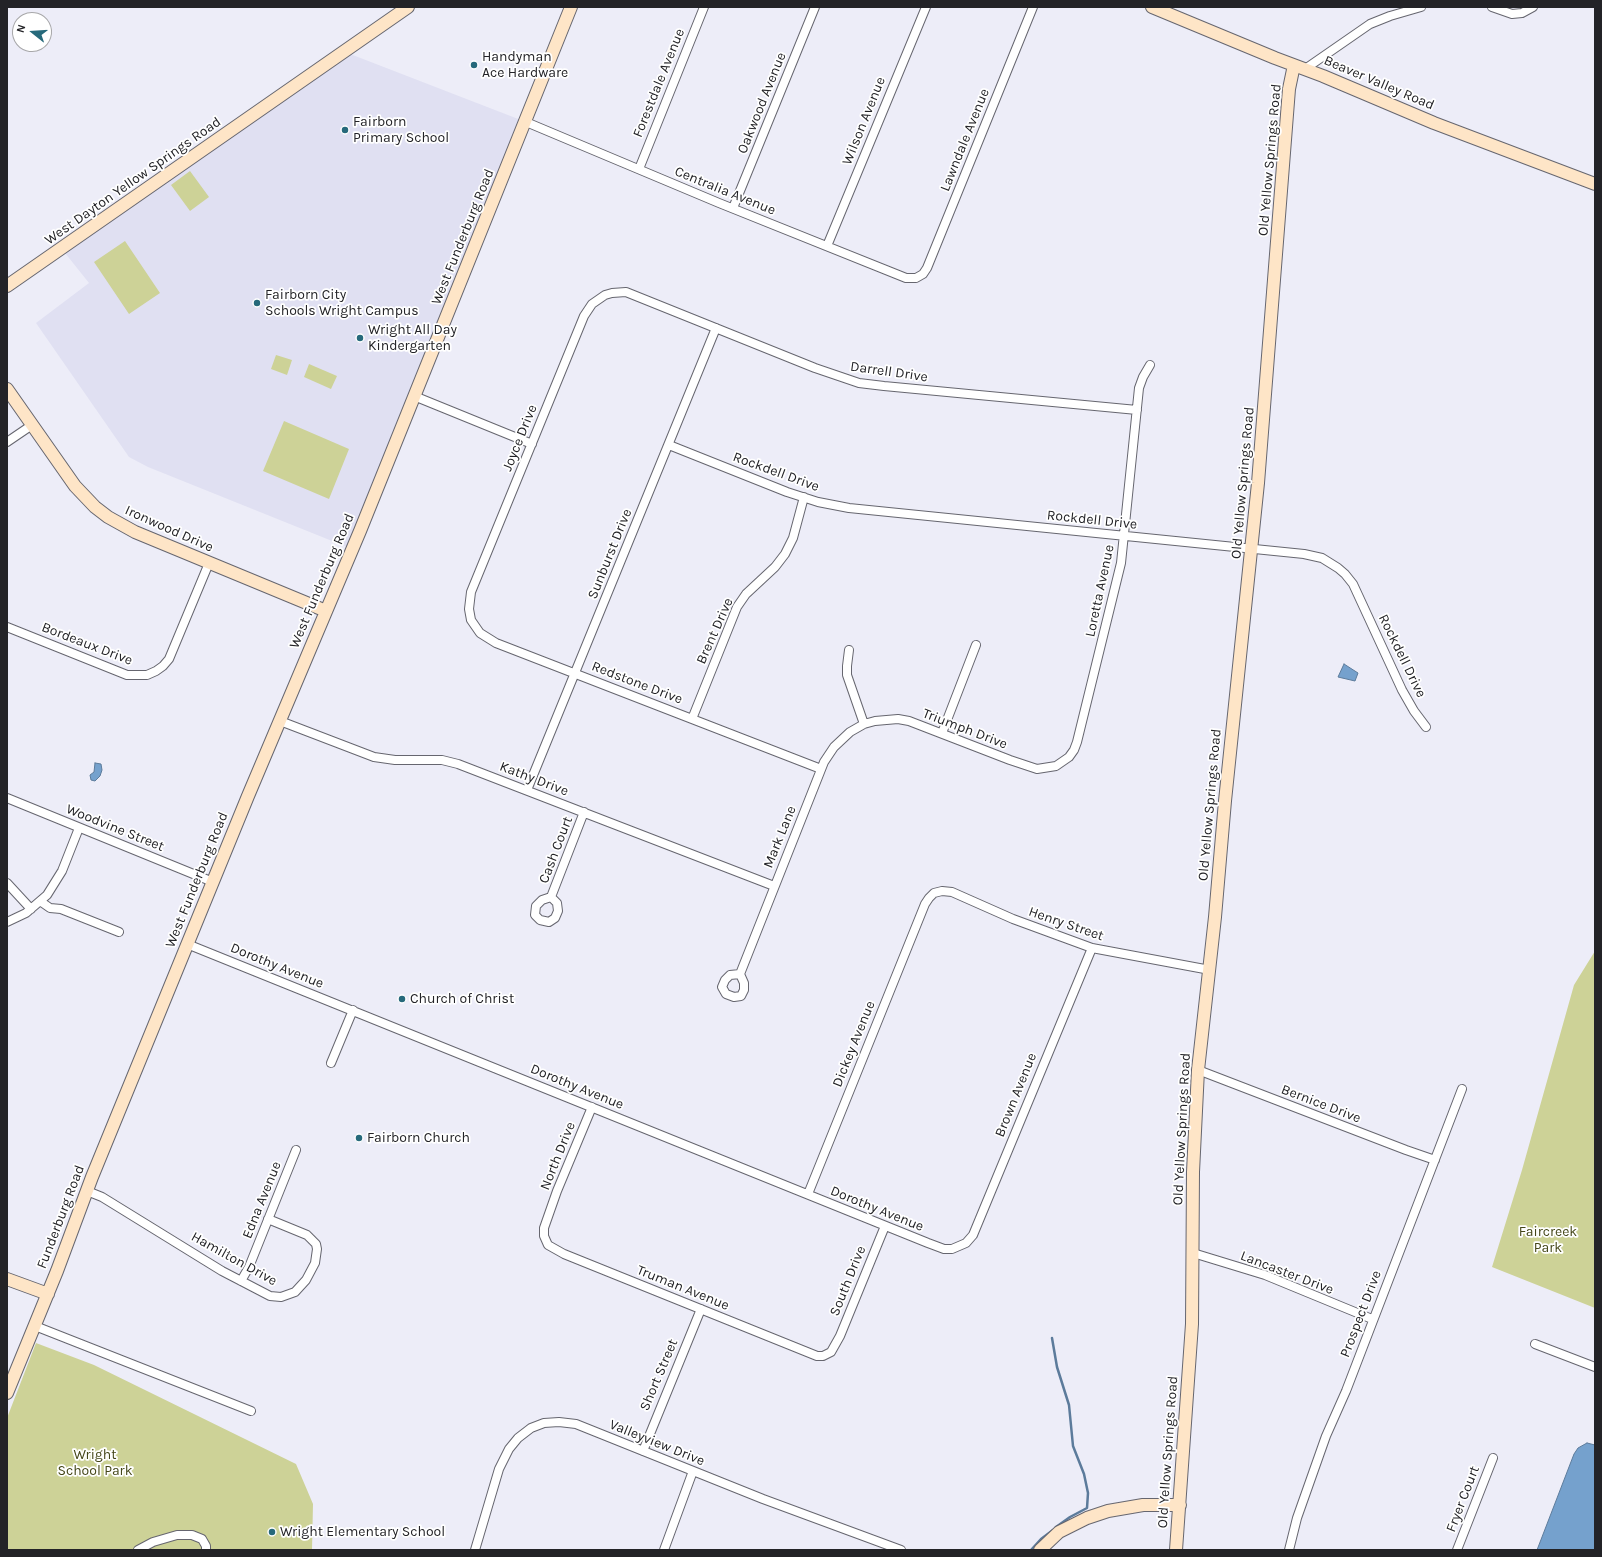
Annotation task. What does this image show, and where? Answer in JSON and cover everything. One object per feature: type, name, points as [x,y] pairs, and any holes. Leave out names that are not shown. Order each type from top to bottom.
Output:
[{"type":"street","name":"West Dayton Yellow Springs Road","points":[[7,286],[408,7]]},
{"type":"street","name":"West Funderburg Road","points":[[144,1050],[326,611],[572,7]]},
{"type":"street","name":"Forestdale Avenue","points":[[639,169],[704,7]]},
{"type":"street","name":"Oakwood Avenue","points":[[733,208],[814,7]]},
{"type":"street","name":"Wilson Avenue","points":[[827,246],[926,7]]},
{"type":"street","name":"Lawndale Avenue","points":[[916,278],[927,268],[1034,7]]},
{"type":"street","name":"Beaver Valley Road","points":[[1152,7],[1454,131],[1595,184]]},
{"type":"street","points":[[1299,67],[1370,24],[1390,16],[1421,7]]},
{"type":"street","points":[[1492,7],[1512,14],[1522,13],[1533,7]]},
{"type":"street","name":"Old Yellow Springs Road","points":[[1176,1550],[1191,1332],[1194,1129],[1198,1070],[1210,970],[1225,801],[1252,549],[1269,359],[1289,89],[1299,67]]},
{"type":"street","name":"Centralia Avenue","points":[[526,122],[906,278],[916,278]]},
{"type":"street","name":"Darrell Drive","points":[[605,295],[617,292],[626,292],[814,368],[859,383],[1137,410]]},
{"type":"street","name":"Joyce Drive","points":[[469,598],[584,316],[592,304],[605,295]]},
{"type":"street","name":"Sunburst Drive","points":[[527,790],[716,328]]},
{"type":"street","name":"Loretta Avenue","points":[[1056,766],[1069,757],[1077,742],[1120,570],[1125,536],[1140,383],[1150,365]]},
{"type":"street","name":"Ironwood Drive","points":[[7,389],[75,486],[95,507],[108,517],[135,532],[326,611]]},
{"type":"street","points":[[414,396],[532,444]]},
{"type":"street","points":[[7,442],[32,425]]},
{"type":"street","name":"Rockdell Drive","points":[[669,445],[788,492],[829,505],[862,510],[1311,555],[1330,563],[1345,574],[1353,584],[1402,690],[1414,711],[1426,727]]},
{"type":"street","name":"Brent Drive","points":[[692,719],[737,607],[746,594],[775,567],[785,554],[792,538],[804,497]]},
{"type":"street","name":"Bordeaux Drive","points":[[7,627],[127,675],[146,675],[156,671],[169,659],[209,562]]},
{"type":"street","name":"Redstone Drive","points":[[469,598],[470,614],[474,625],[480,633],[496,643],[821,769]]},
{"type":"street","points":[[942,733],[976,645]]},
{"type":"street","points":[[849,650],[846,666],[847,675],[864,724]]},
{"type":"street","name":"Triumph Drive","points":[[864,724],[880,720],[898,719],[920,724],[1031,767],[1044,769],[1056,766]]},
{"type":"street","name":"Kathy Drive","points":[[280,721],[374,757],[395,760],[427,760],[458,764],[774,886]]},
{"type":"street","name":"Mark Lane","points":[[740,974],[821,769],[829,754],[838,742],[850,732],[864,724]]},
{"type":"street","name":"Woodvine Street","points":[[7,798],[213,882]]},
{"type":"street","name":"Cash Court","points":[[551,897],[584,812]]},
{"type":"street","points":[[7,922],[31,909],[56,882],[62,871],[79,828]]},
{"type":"street","points":[[7,883],[31,909]]},
{"type":"street","name":"Henry Street","points":[[925,904],[934,893],[942,891],[952,892],[1013,919],[1092,948],[1210,970]]},
{"type":"street","points":[[40,901],[50,908],[61,909],[119,932]]},
{"type":"street","name":"Dickey Avenue","points":[[808,1194],[925,904]]},
{"type":"street","name":"Dorothy Avenue","points":[[187,944],[940,1248],[952,1249],[958,1247]]},
{"type":"street","name":"Brown Avenue","points":[[958,1247],[966,1243],[973,1235],[1092,948]]},
{"type":"street","points":[[331,1063],[353,1010]]},
{"type":"street","name":"Funderburg Road","points":[[7,1393],[48,1294],[144,1050]]},
{"type":"street","name":"Bernice Drive","points":[[1198,1070],[1435,1160]]},
{"type":"street","name":"Prospect Drive","points":[[1289,1550],[1297,1518],[1326,1436],[1346,1390],[1372,1319],[1462,1089]]},
{"type":"street","name":"North Drive","points":[[548,1215],[592,1107]]},
{"type":"street","name":"Edna Avenue","points":[[241,1281],[296,1150]]},
{"type":"street","name":"Hamilton Drive","points":[[87,1192],[102,1197],[222,1271],[241,1281],[274,1297],[288,1296],[302,1285],[309,1275],[315,1263],[317,1249],[316,1244],[311,1238],[301,1232],[268,1219]]},
{"type":"street","name":"Truman Avenue","points":[[548,1215],[544,1228],[544,1236],[548,1245],[552,1248],[816,1356],[828,1355],[835,1346]]},
{"type":"street","name":"South Drive","points":[[835,1346],[885,1226]]},
{"type":"street","name":"Lancaster Drive","points":[[1193,1253],[1217,1262],[1265,1275],[1372,1319]]},
{"type":"street","points":[[7,1279],[48,1294]]},
{"type":"street","name":"Short Street","points":[[642,1451],[701,1309]]},
{"type":"street","points":[[34,1326],[251,1411]]},
{"type":"street","points":[[1535,1344],[1595,1367]]},
{"type":"street","name":"Valleyview Drive","points":[[475,1550],[503,1459],[513,1444],[531,1428],[552,1422],[568,1422],[576,1424],[839,1528],[901,1550]]},
{"type":"street","name":"Fryer Court","points":[[1457,1550],[1493,1458]]},
{"type":"street","points":[[664,1550],[693,1471]]},
{"type":"street","points":[[1040,1550],[1059,1532],[1087,1518],[1108,1511],[1143,1505],[1180,1505]]},
{"type":"street","points":[[138,1550],[153,1542],[177,1535],[192,1535],[202,1539],[206,1546],[206,1550]]},
{"type":"shaded area","name":"Fairborn City Schools Wright Campus","points":[[345,52],[526,122],[352,549],[148,467],[129,457],[36,323],[89,283],[61,248]]},
{"type":"green space","points":[[190,171],[209,197],[190,211],[171,185]]},
{"type":"green space","points":[[125,241],[160,293],[129,314],[94,262]]},
{"type":"green space","points":[[276,355],[292,360],[287,375],[271,369]]},
{"type":"green space","points":[[309,364],[337,376],[331,389],[304,377]]},
{"type":"green space","points":[[284,421],[349,449],[329,499],[263,471]]},
{"type":"green space","name":"Faircreek Park","points":[[1595,951],[1595,1308],[1492,1267],[1522,1170],[1574,985]]},
{"type":"green space","name":"Wright School Park","points":[[36,1343],[94,1365],[296,1464],[313,1504],[312,1550],[7,1550],[7,1418]]},
{"type":"water","points":[[1344,664],[1358,673],[1355,681],[1338,677]]},
{"type":"water","points":[[95,763],[101,764],[102,770],[100,776],[95,781],[91,780],[90,775],[94,772]]},
{"type":"water","points":[[1587,1443],[1595,1445],[1595,1550],[1537,1550],[1574,1454],[1578,1448]]},
{"type":"waterway","points":[[1052,1338],[1057,1367],[1069,1405],[1073,1446],[1084,1474],[1088,1493],[1087,1508],[1070,1517],[1056,1527]]},
{"type":"waterway","points":[[1031,1550],[1041,1539],[1053,1530]]},
{"type":"place","name":"Handyman Ace Hardware","points":[[474,65]]},
{"type":"place","name":"Fairborn Primary School","points":[[345,130]]},
{"type":"place","name":"Fairborn City Schools Wright Campus","points":[[257,303]]},
{"type":"place","name":"Wright All Day Kindergarten","points":[[360,338]]},
{"type":"place","name":"Church of Christ","points":[[402,999]]},
{"type":"place","name":"Fairborn Church","points":[[359,1138]]},
{"type":"place","name":"Wright Elementary School","points":[[272,1532]]}]
